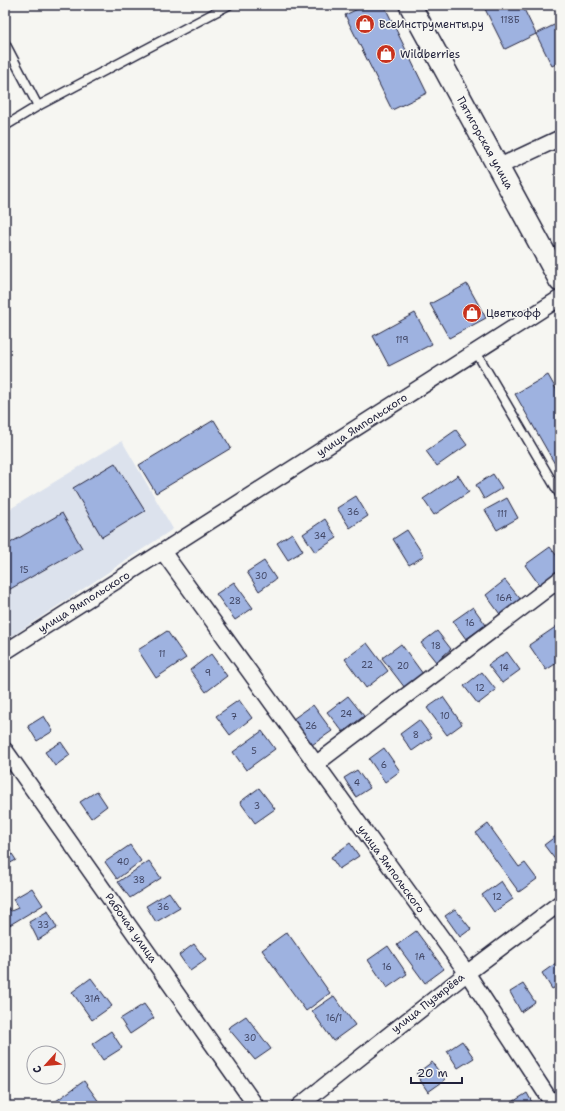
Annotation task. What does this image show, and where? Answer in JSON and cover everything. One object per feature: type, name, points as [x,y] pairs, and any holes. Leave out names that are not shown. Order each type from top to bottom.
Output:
[{"type":"main road","name":"Пятигорская улица","points":[[410,5],[560,281]]},
{"type":"street","points":[[498,167],[560,138]]},
{"type":"street","name":"улица Ямпольского","points":[[5,652],[560,298]]},
{"type":"street","name":"улица Ямпольского","points":[[164,552],[467,973],[554,1106]]},
{"type":"street","points":[[316,764],[560,579]]},
{"type":"street","name":"Рабочая улица","points":[[5,750],[256,1106]]},
{"type":"street","name":"улица Пузырёва","points":[[299,1106],[467,973],[560,903]]},
{"type":"lane","points":[[5,126],[38,106],[229,5]]},
{"type":"lane","points":[[5,43],[38,106]]},
{"type":"lane","points":[[476,352],[560,495]]},
{"type":"shaded area","points":[[122,441],[173,529],[5,641],[5,512]]},
{"type":"building","name":"Wildberries","points":[[366,5],[384,5],[427,93],[392,110],[345,15]]},
{"type":"building","points":[[483,5],[522,5],[536,34],[505,49]]},
{"type":"building","points":[[560,22],[560,62],[552,66],[536,34]]},
{"type":"building","points":[[467,284],[486,318],[449,338],[430,304]]},
{"type":"building","points":[[415,313],[432,344],[389,366],[373,336]]},
{"type":"building","points":[[548,375],[560,396],[560,473],[515,394]]},
{"type":"building","points":[[214,420],[231,448],[156,493],[139,465]]},
{"type":"building","points":[[456,430],[467,445],[437,466],[426,451]]},
{"type":"building","points":[[115,463],[145,511],[102,537],[73,488]]},
{"type":"building","points":[[493,474],[502,488],[484,499],[476,485]]},
{"type":"building","points":[[458,475],[469,492],[434,515],[423,499]]},
{"type":"building","points":[[356,496],[368,516],[350,528],[337,508]]},
{"type":"building","points":[[507,498],[518,518],[497,530],[485,510]]},
{"type":"building","points":[[62,513],[82,548],[5,592],[5,546]]},
{"type":"building","points":[[325,519],[337,538],[315,552],[303,534]]},
{"type":"building","points":[[407,530],[424,556],[409,565],[393,539]]},
{"type":"building","points":[[292,533],[303,551],[288,560],[277,543]]},
{"type":"building","points":[[550,547],[560,560],[560,572],[540,586],[525,565]]},
{"type":"building","points":[[264,561],[276,579],[259,591],[247,572]]},
{"type":"building","points":[[505,580],[522,601],[502,617],[486,595]]},
{"type":"building","points":[[234,582],[253,608],[235,620],[216,594]]},
{"type":"building","points":[[473,607],[486,625],[466,639],[453,621]]},
{"type":"building","points":[[557,626],[560,631],[560,661],[546,670],[529,645]]},
{"type":"building","points":[[167,631],[186,658],[156,678],[138,650]]},
{"type":"building","points":[[437,631],[451,649],[436,662],[421,643]]},
{"type":"building","points":[[367,643],[388,671],[366,688],[345,659]]},
{"type":"building","points":[[401,644],[423,674],[405,688],[382,658]]},
{"type":"building","points":[[507,652],[520,670],[502,683],[488,665]]},
{"type":"building","points":[[211,654],[227,676],[206,692],[190,670]]},
{"type":"building","points":[[482,672],[496,690],[478,704],[464,686]]},
{"type":"building","points":[[348,696],[364,716],[343,732],[327,712]]},
{"type":"building","points":[[443,697],[462,724],[447,735],[427,708]]},
{"type":"building","points":[[239,700],[252,718],[230,735],[216,716]]},
{"type":"building","points":[[313,705],[332,731],[309,747],[290,721]]},
{"type":"building","points":[[44,716],[53,731],[37,741],[28,726]]},
{"type":"building","points":[[419,720],[432,737],[412,751],[400,734]]},
{"type":"building","points":[[262,731],[275,749],[246,770],[233,752]]},
{"type":"building","points":[[61,742],[70,755],[55,766],[45,752]]},
{"type":"building","points":[[384,748],[400,771],[385,782],[369,759]]},
{"type":"building","points":[[357,770],[370,788],[356,797],[344,778]]},
{"type":"building","points":[[259,788],[275,809],[255,823],[240,802]]},
{"type":"building","points":[[97,791],[107,806],[91,818],[80,802]]},
{"type":"building","points":[[488,824],[519,867],[525,863],[537,879],[519,892],[476,833]]},
{"type":"building","points":[[560,833],[560,860],[557,862],[544,845]]},
{"type":"building","points":[[5,843],[16,860],[5,866]]},
{"type":"building","points":[[350,843],[359,856],[339,869],[331,857]]},
{"type":"building","points":[[130,845],[141,861],[117,879],[105,862]]},
{"type":"building","points":[[149,861],[161,878],[130,898],[118,882]]},
{"type":"building","points":[[501,881],[513,899],[494,912],[482,895]]},
{"type":"building","points":[[32,888],[43,905],[8,926],[5,921],[5,906],[6,905],[11,911],[18,908],[13,899]]},
{"type":"building","points":[[169,892],[180,908],[156,922],[146,906]]},
{"type":"building","points":[[455,909],[471,929],[460,937],[445,916]]},
{"type":"building","points":[[48,911],[57,928],[38,940],[29,922]]},
{"type":"building","points":[[416,931],[444,969],[425,983],[397,945]]},
{"type":"building","points":[[287,932],[330,993],[306,1011],[262,950]]},
{"type":"building","points":[[194,944],[206,960],[190,971],[179,955]]},
{"type":"building","points":[[388,946],[407,974],[387,988],[368,960]]},
{"type":"building","points":[[556,963],[560,969],[560,985],[552,989],[542,973]]},
{"type":"building","points":[[91,978],[112,1006],[92,1020],[72,992]]},
{"type":"building","points":[[523,984],[535,1002],[521,1012],[510,992]]},
{"type":"building","points":[[334,996],[355,1025],[333,1041],[312,1011]]},
{"type":"building","points":[[144,1004],[154,1018],[130,1034],[120,1019]]},
{"type":"building","points":[[246,1016],[271,1049],[255,1060],[228,1028]]},
{"type":"building","points":[[111,1031],[122,1048],[103,1060],[92,1044]]},
{"type":"building","points":[[462,1041],[474,1058],[458,1068],[447,1051]]},
{"type":"building","points":[[432,1062],[445,1080],[428,1092],[416,1074]]},
{"type":"building","points":[[84,1081],[102,1106],[60,1106],[56,1101]]},
{"type":"building","points":[[527,1093],[534,1106],[506,1106]]},
{"type":"place","name":"ВсеИнструменты.ру","points":[[365,24]]},
{"type":"place","name":"Wildberries","points":[[386,54]]},
{"type":"place","name":"Цветкофф","points":[[472,313]]}]
